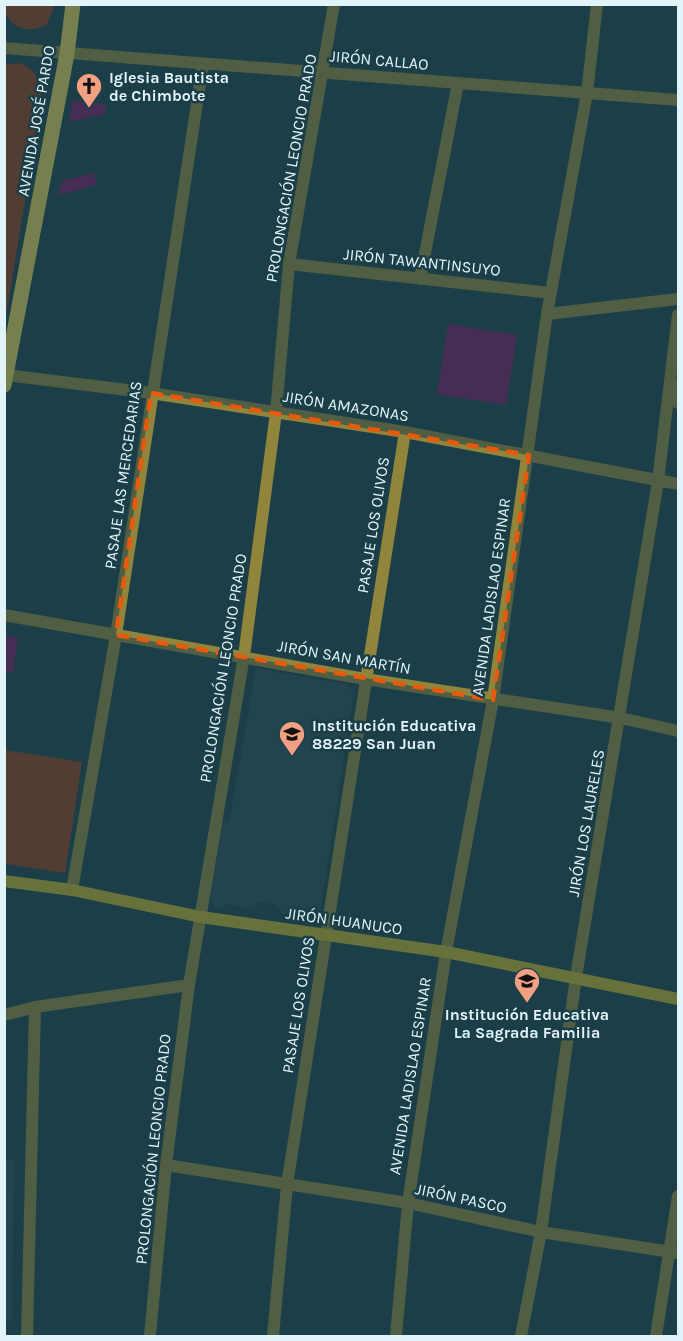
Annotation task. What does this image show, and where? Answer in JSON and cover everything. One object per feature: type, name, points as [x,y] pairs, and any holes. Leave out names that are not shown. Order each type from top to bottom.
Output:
[{"type":"main road","name":"AVENIDA JOSÉ PARDO","points":[[5,380],[67,54],[73,4]]},
{"type":"main road","name":"JIRÓN HUANUCO","points":[[4,881],[72,890],[201,917],[446,952],[678,999]]},
{"type":"street","name":"PROLONGACIÓN LEONCIO PRADO","points":[[150,1336],[166,1165],[189,985],[244,656],[276,412],[289,264],[334,4]]},
{"type":"street","name":"AVENIDA LADISLAO ESPINAR","points":[[396,1336],[408,1203],[446,952],[493,700],[547,314],[587,93],[597,4]]},
{"type":"street","name":"JIRÓN CALLAO","points":[[4,48],[678,100]]},
{"type":"street","name":"PASAJE LAS MERCEDARIAS","points":[[72,890],[116,635],[151,393],[203,64]]},
{"type":"street","points":[[420,279],[458,83]]},
{"type":"street","name":"JIRÓN TAWANTINSUYO","points":[[289,264],[551,293]]},
{"type":"street","points":[[547,314],[678,299]]},
{"type":"street","name":"JIRÓN LOS LAURELES","points":[[521,1336],[542,1232],[576,977],[621,718],[658,481],[678,315]]},
{"type":"street","points":[[671,377],[678,403]]},
{"type":"street","name":"JIRÓN AMAZONAS","points":[[5,380],[151,393],[276,412],[405,432],[678,484]]},
{"type":"street","name":"PASAJE LOS OLIVOS","points":[[273,1336],[286,1185],[405,432]]},
{"type":"street","name":"JIRÓN SAN MARTÍN","points":[[4,615],[365,679],[621,718],[678,731]]},
{"type":"street","points":[[4,1015],[35,1007],[189,985]]},
{"type":"street","points":[[27,1336],[35,1007]]},
{"type":"street","name":"JIRÓN PASCO","points":[[166,1165],[408,1203],[542,1232],[674,1252]]},
{"type":"street","points":[[656,1336],[674,1252],[678,1196]]},
{"type":"highlighted area","points":[[151,393],[529,455],[493,700],[116,635]]},
{"type":"shaded area","points":[[5,4],[55,5],[47,24],[41,28],[26,29],[9,19]]},
{"type":"shaded area","points":[[17,63],[32,70],[42,96],[5,323],[4,65]]},
{"type":"shaded area","name":"Institución Educativa 88229 San Juan","points":[[256,668],[347,684],[354,692],[320,913],[314,922],[286,919],[276,905],[258,901],[253,909],[228,904],[221,908],[214,907],[210,894],[222,822],[229,823]]},
{"type":"shaded area","points":[[5,750],[82,762],[65,873],[5,864]]},
{"type":"shaded area","points":[[4,1159],[14,1159],[12,1321],[4,1321]]},
{"type":"building","name":"Iglesia Bautista de Chimbote","points":[[72,101],[106,104],[105,114],[70,122]]},
{"type":"building","points":[[94,173],[97,185],[58,195],[62,181]]},
{"type":"building","points":[[448,324],[517,335],[506,405],[437,394]]},
{"type":"building","points":[[4,636],[18,638],[13,673],[4,671]]},
{"type":"place","name":"Iglesia Bautista de Chimbote","points":[[89,109]]},
{"type":"place","name":"Institución Educativa 88229 San Juan","points":[[292,757]]},
{"type":"place","name":"Institución Educativa La Sagrada Familia","points":[[527,1004]]}]
